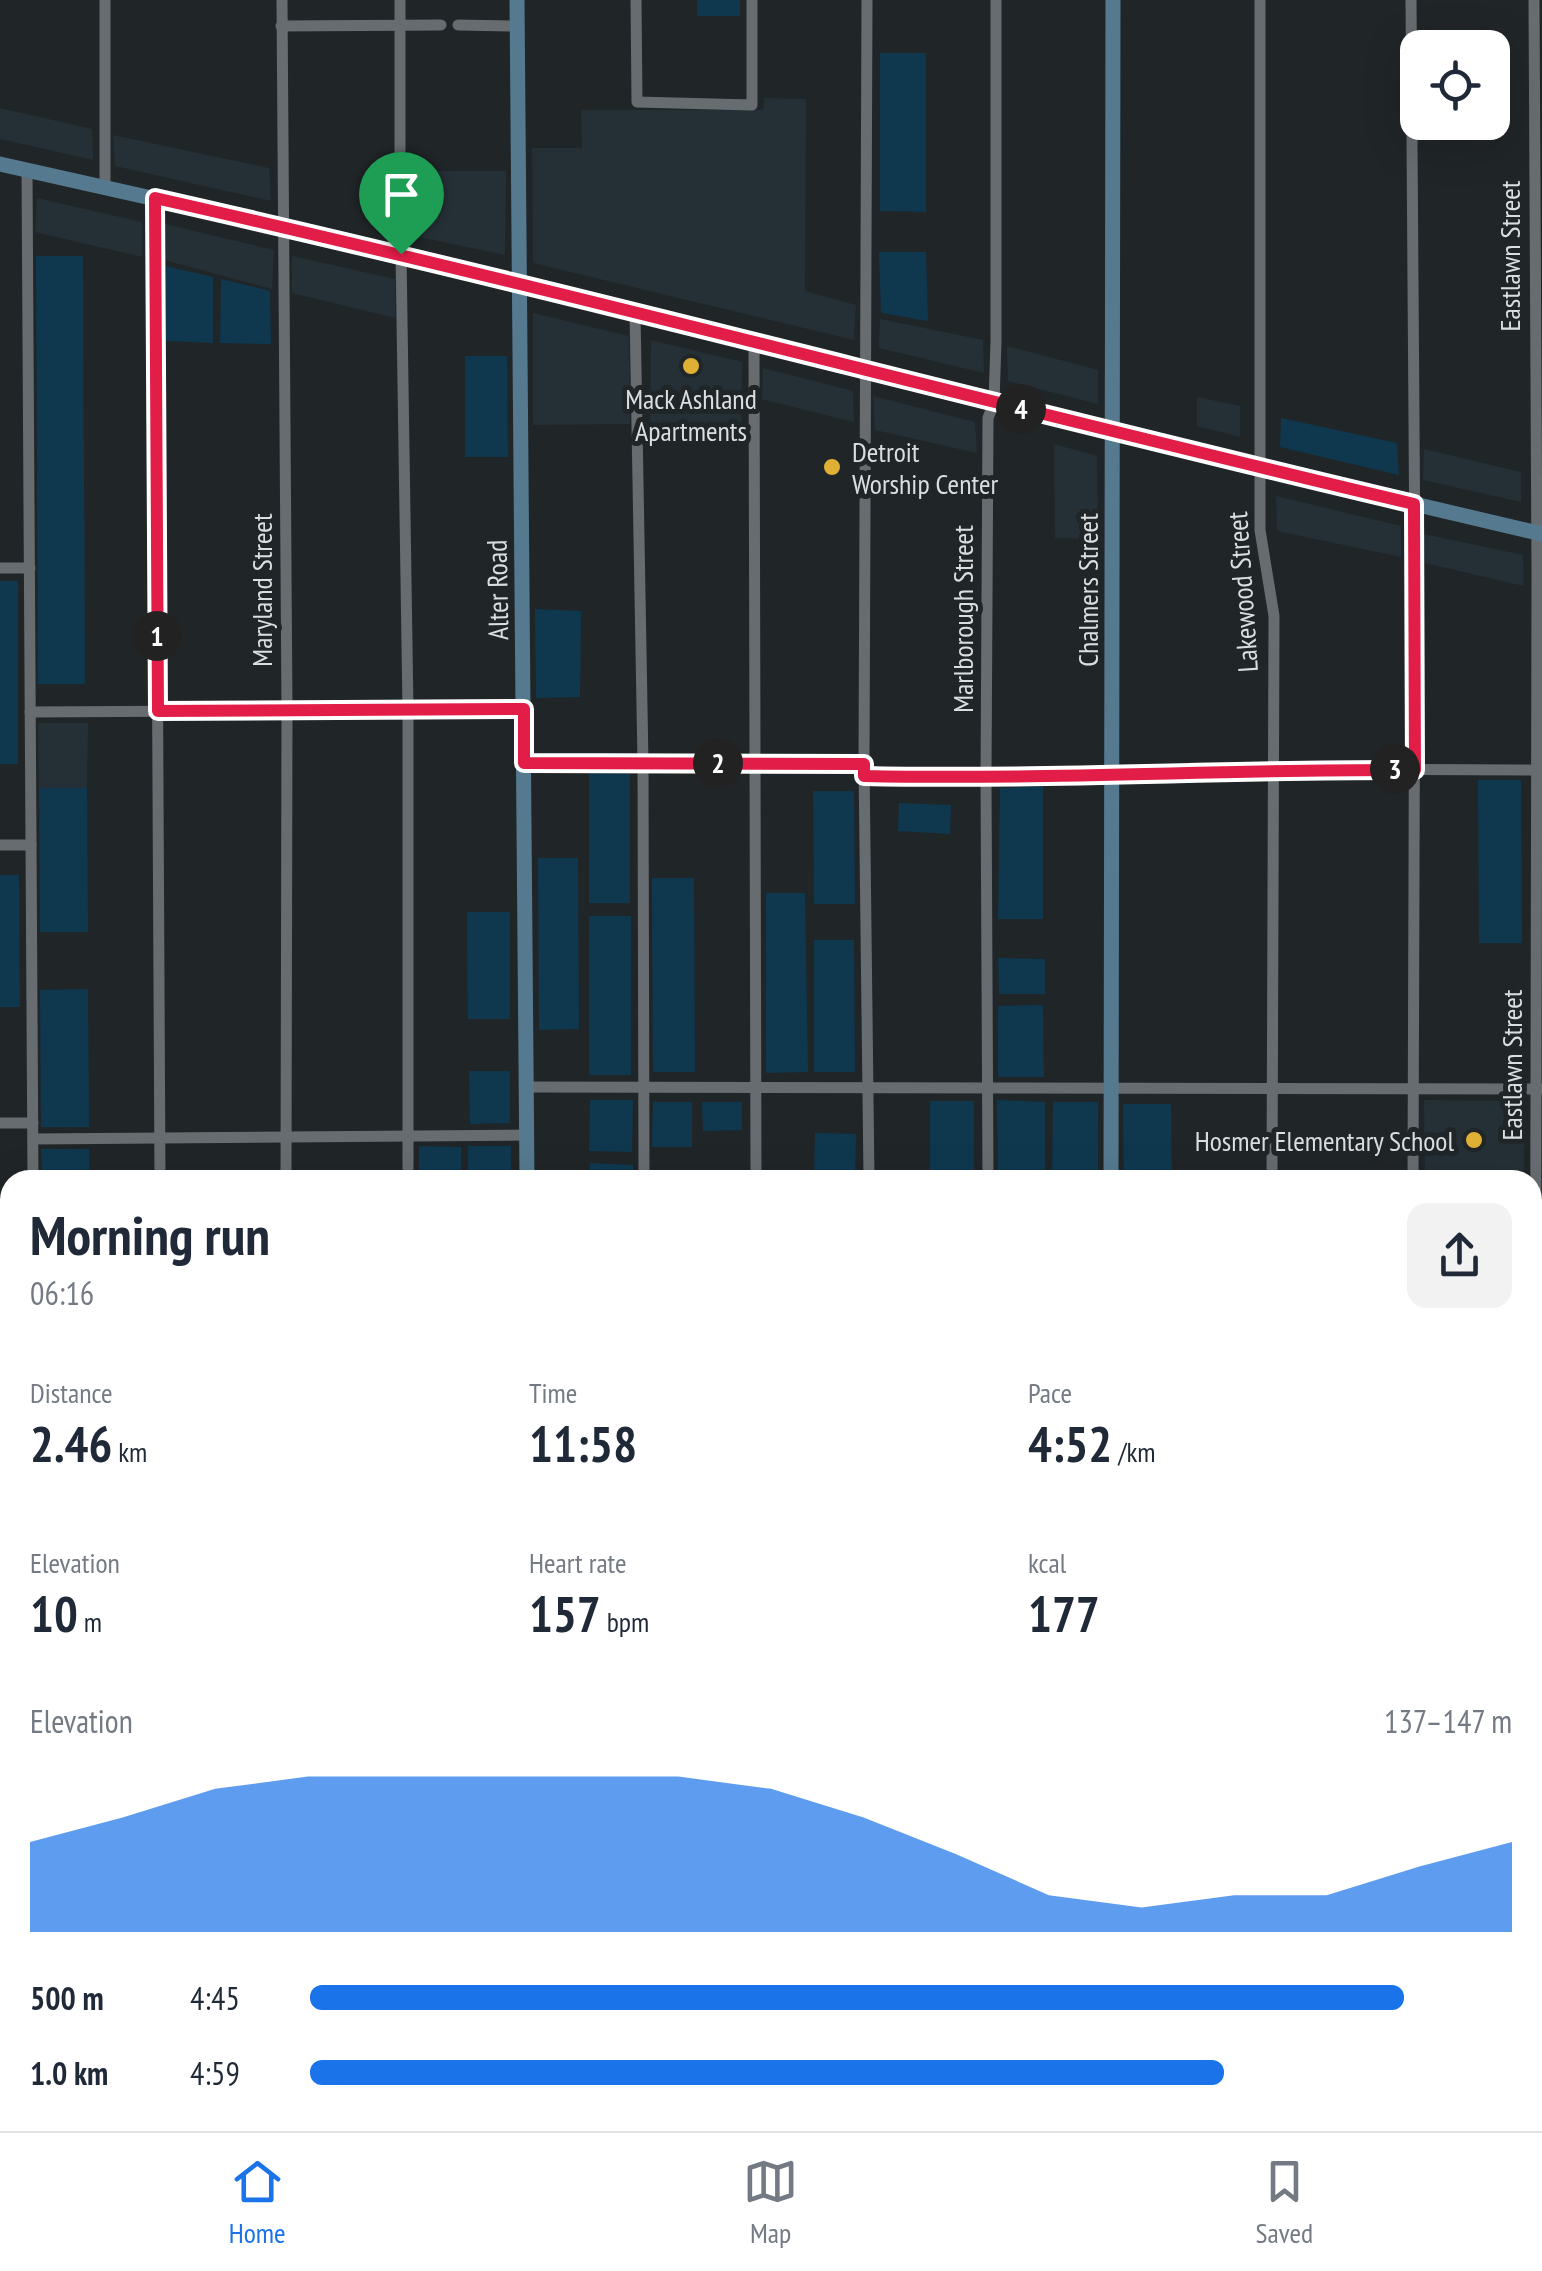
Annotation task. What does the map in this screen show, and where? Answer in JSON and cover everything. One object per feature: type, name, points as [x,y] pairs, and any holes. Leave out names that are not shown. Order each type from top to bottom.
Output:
[{"type":"street","points":[[105,0],[105,188]]},
{"type":"street","name":"Maryland Street","points":[[282,0],[286,1170]]},
{"type":"street","points":[[400,0],[400,226]]},
{"type":"street","name":"Alter Road","points":[[517,0],[527,1170]]},
{"type":"street","points":[[636,0],[637,102],[752,105],[752,0]]},
{"type":"street","points":[[868,0],[864,769],[869,1170]]},
{"type":"street","name":"Marlborough Street","points":[[988,1170],[988,418],[994,402],[996,341],[996,0]]},
{"type":"street","name":"Chalmers Street","points":[[1111,1170],[1113,0]]},
{"type":"street","name":"Lakewood Street","points":[[1260,0],[1261,541],[1274,616],[1272,1170]]},
{"type":"street","points":[[1411,0],[1413,1170]]},
{"type":"street","name":"Eastlawn Street","points":[[1534,0],[1538,1170]]},
{"type":"street","points":[[282,26],[441,25]]},
{"type":"street","points":[[458,25],[517,26]]},
{"type":"street","points":[[0,164],[401,254],[1112,432],[1539,533]]},
{"type":"street","points":[[27,170],[33,1170]]},
{"type":"street","points":[[155,198],[160,1170]]},
{"type":"street","points":[[401,254],[408,710],[408,1170]]},
{"type":"street","points":[[635,312],[644,1170]]},
{"type":"street","points":[[754,342],[756,1170]]},
{"type":"street","points":[[0,568],[30,568]]},
{"type":"street","points":[[30,712],[524,709]]},
{"type":"street","points":[[524,763],[754,763],[986,779],[1274,770],[1539,770]]},
{"type":"street","points":[[0,845],[31,845]]},
{"type":"street","points":[[526,1087],[1539,1089]]},
{"type":"street","points":[[0,1123],[33,1123]]},
{"type":"street","points":[[33,1139],[526,1136]]},
{"type":"shaded area","points":[[697,0],[740,0],[740,16],[697,16]]},
{"type":"shaded area","points":[[880,53],[926,53],[926,212],[880,211]]},
{"type":"shaded area","points":[[764,98],[806,99],[805,291],[856,305],[854,340],[533,263],[532,148],[582,148],[581,110],[763,110]]},
{"type":"shaded area","points":[[0,108],[92,129],[93,160],[0,139]]},
{"type":"shaded area","points":[[113,135],[269,168],[271,201],[115,166]]},
{"type":"shaded area","points":[[412,171],[506,171],[505,255],[410,235]]},
{"type":"shaded area","points":[[37,198],[142,222],[142,257],[35,232]]},
{"type":"shaded area","points":[[161,223],[274,250],[272,289],[164,260]]},
{"type":"shaded area","points":[[879,252],[926,252],[928,321],[881,313]]},
{"type":"shaded area","points":[[36,256],[83,256],[85,684],[38,684]]},
{"type":"shaded area","points":[[292,256],[395,279],[395,318],[292,293]]},
{"type":"shaded area","points":[[166,266],[213,277],[213,343],[166,341]]},
{"type":"shaded area","points":[[221,279],[270,291],[271,344],[220,343]]},
{"type":"shaded area","points":[[533,313],[629,336],[630,424],[533,425]]},
{"type":"shaded area","points":[[880,319],[983,340],[984,373],[879,348]]},
{"type":"shaded area","points":[[651,340],[742,362],[741,437],[650,437]]},
{"type":"shaded area","points":[[1007,346],[1098,370],[1098,404],[1008,381]]},
{"type":"shaded area","points":[[465,356],[507,356],[508,457],[465,457]]},
{"type":"shaded area","points":[[763,368],[853,391],[854,422],[762,399]]},
{"type":"shaded area","points":[[873,396],[975,422],[977,453],[875,430]]},
{"type":"shaded area","points":[[1197,397],[1240,406],[1240,437],[1197,426]]},
{"type":"shaded area","points":[[1281,418],[1397,443],[1399,475],[1280,447]]},
{"type":"shaded area","points":[[1054,444],[1097,456],[1098,539],[1055,538]]},
{"type":"shaded area","points":[[1424,449],[1521,472],[1521,502],[1423,480]]},
{"type":"shaded area","points":[[1276,496],[1401,526],[1401,557],[1277,531]]},
{"type":"shaded area","points":[[1424,534],[1523,555],[1524,586],[1425,563]]},
{"type":"shaded area","points":[[0,581],[18,581],[18,764],[0,764]]},
{"type":"shaded area","points":[[535,609],[581,611],[580,697],[536,698]]},
{"type":"shaded area","points":[[38,723],[88,723],[87,788],[39,788]]},
{"type":"shaded area","points":[[589,773],[630,774],[630,903],[589,903]]},
{"type":"shaded area","points":[[1478,780],[1521,780],[1522,943],[1479,943]]},
{"type":"shaded area","points":[[1043,786],[1043,919],[998,919],[1000,788]]},
{"type":"shaded area","points":[[39,788],[87,788],[88,932],[40,932]]},
{"type":"shaded area","points":[[813,791],[854,791],[855,904],[814,904]]},
{"type":"shaded area","points":[[899,803],[951,805],[950,834],[898,831]]},
{"type":"shaded area","points":[[538,858],[578,858],[579,1029],[539,1030]]},
{"type":"shaded area","points":[[0,875],[19,875],[20,1007],[0,1007]]},
{"type":"shaded area","points":[[652,878],[694,878],[695,1072],[653,1072]]},
{"type":"shaded area","points":[[766,893],[805,893],[808,1072],[766,1073]]},
{"type":"shaded area","points":[[467,912],[510,912],[510,1019],[468,1019]]},
{"type":"shaded area","points":[[589,916],[631,916],[631,1075],[589,1075]]},
{"type":"shaded area","points":[[814,940],[854,940],[855,1072],[814,1072]]},
{"type":"shaded area","points":[[998,958],[1045,959],[1045,994],[999,994]]},
{"type":"shaded area","points":[[88,989],[89,1127],[41,1127],[40,990]]},
{"type":"shaded area","points":[[1043,1005],[1044,1077],[998,1077],[998,1006]]},
{"type":"shaded area","points":[[469,1071],[510,1071],[510,1123],[470,1124]]},
{"type":"shaded area","points":[[590,1100],[633,1100],[632,1152],[589,1151]]},
{"type":"shaded area","points":[[997,1100],[1045,1102],[1045,1170],[998,1170]]},
{"type":"shaded area","name":"Hosmer Elementary School","points":[[1424,1100],[1524,1101],[1524,1170],[1425,1170]]},
{"type":"shaded area","points":[[930,1101],[974,1101],[974,1170],[930,1170]]},
{"type":"shaded area","points":[[653,1102],[692,1102],[692,1147],[652,1147]]},
{"type":"shaded area","points":[[702,1102],[742,1102],[742,1130],[703,1131]]},
{"type":"shaded area","points":[[1053,1102],[1098,1102],[1098,1170],[1052,1170]]},
{"type":"shaded area","points":[[1123,1104],[1171,1104],[1172,1170],[1124,1170]]},
{"type":"shaded area","points":[[815,1133],[856,1134],[855,1170],[814,1170]]},
{"type":"shaded area","points":[[419,1146],[461,1147],[461,1170],[419,1170]]},
{"type":"shaded area","points":[[468,1146],[511,1146],[511,1170],[468,1170]]},
{"type":"shaded area","points":[[41,1149],[89,1149],[89,1170],[42,1170]]},
{"type":"shaded area","points":[[590,1163],[633,1165],[633,1170],[590,1170]]},
{"type":"place","name":"Mack Ashland Apartments","points":[[691,366]]},
{"type":"place","name":"Detroit Worship Center","points":[[832,467]]},
{"type":"place","name":"Hosmer Elementary School","points":[[1474,1140]]},
{"type":"route","points":[[155,198],[401,254],[1138,439],[1414,504],[1415,770],[1198,771],[986,779],[864,776],[864,764],[524,763],[524,709],[158,711],[155,198]]}]
